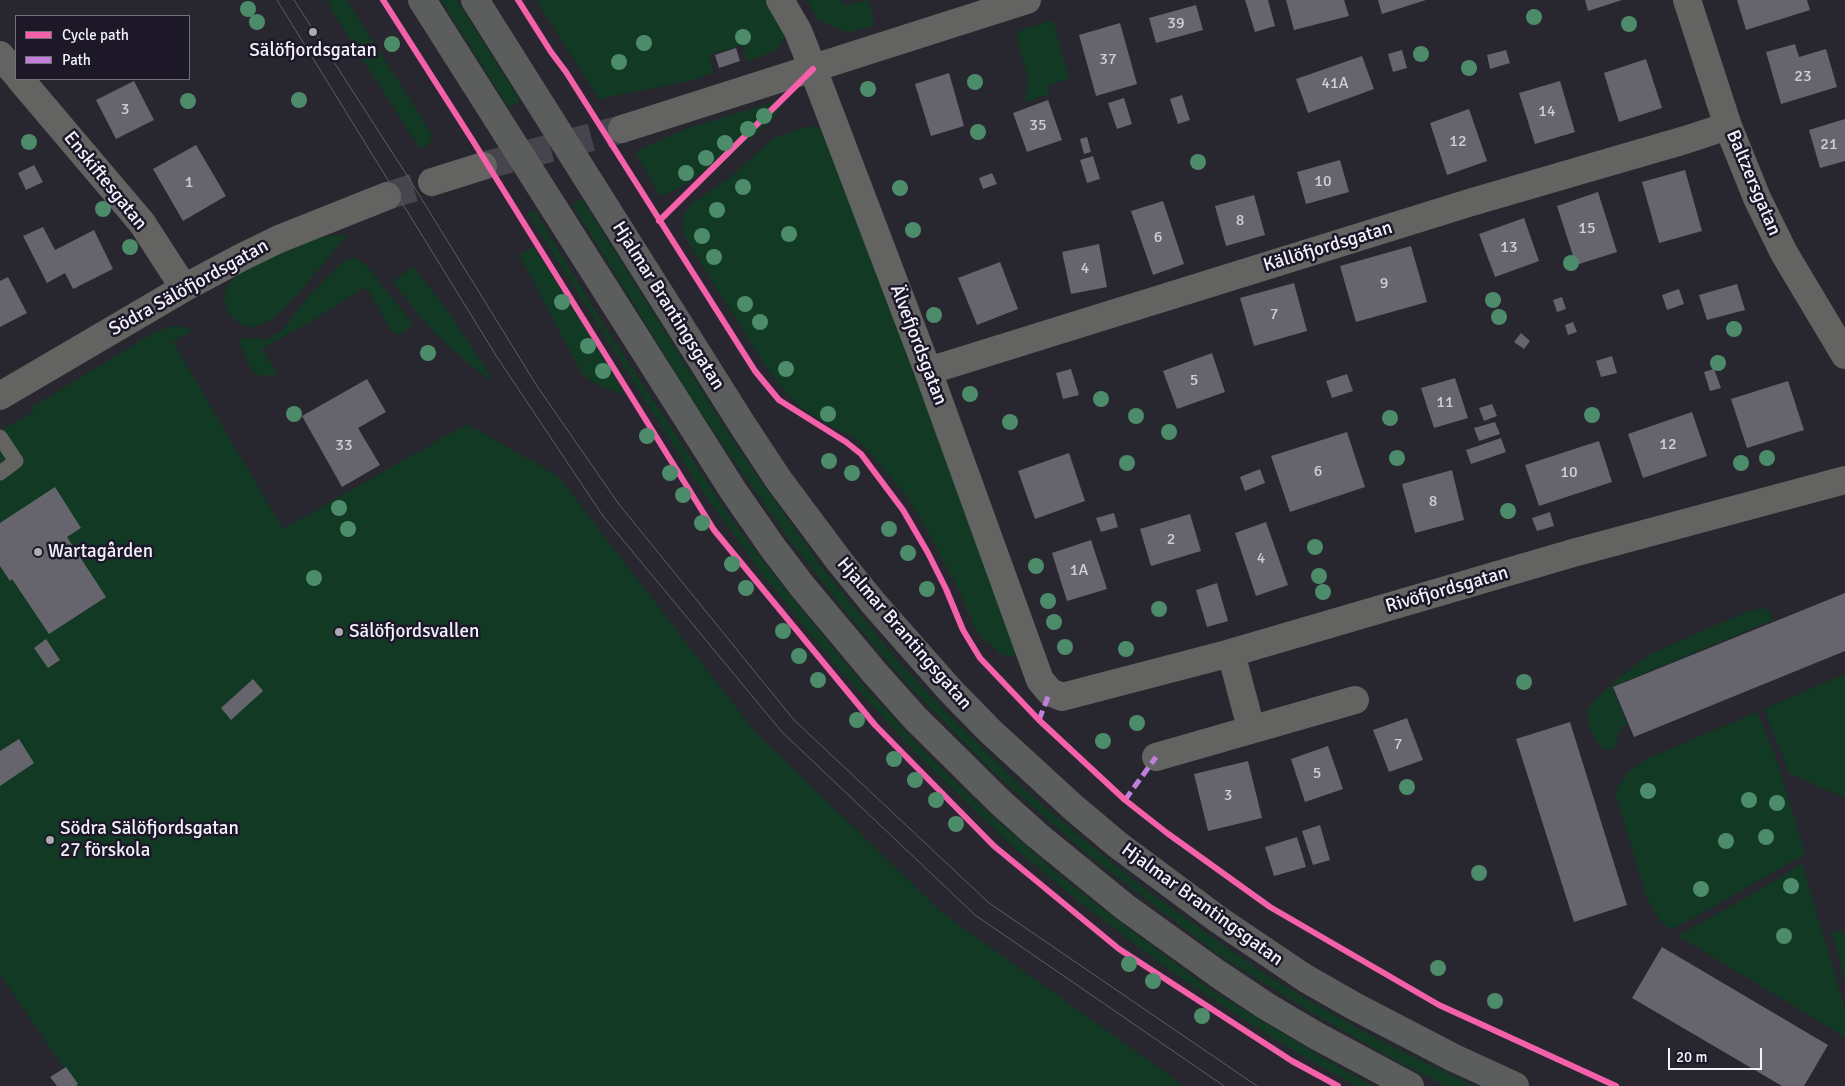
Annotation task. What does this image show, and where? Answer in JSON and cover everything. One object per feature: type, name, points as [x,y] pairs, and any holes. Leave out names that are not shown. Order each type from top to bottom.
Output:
[{"type":"main road","points":[[422,0],[734,492],[802,586],[915,718],[1000,802],[1038,836],[1125,907],[1266,1006],[1315,1035],[1410,1086]]},
{"type":"main road","name":"Hjalmar Brantingsgatan","points":[[475,0],[778,479],[863,591],[950,690],[997,738],[1074,808],[1118,845],[1219,920],[1305,978],[1354,1006],[1454,1058],[1515,1086]]},
{"type":"street","name":"Älvefjordsgatan","points":[[780,0],[798,31],[813,69],[928,371],[1040,680],[1050,692]]},
{"type":"street","points":[[622,129],[1027,0]]},
{"type":"street","name":"Baltzersgatan","points":[[1687,0],[1728,126],[1757,198],[1781,246],[1845,355]]},
{"type":"street","points":[[0,55],[15,73]]},
{"type":"street","name":"Enskiftesgatan","points":[[21,80],[142,223],[184,288]]},
{"type":"street","name":"Källöfjordsgatan","points":[[928,371],[1472,202],[1728,126]]},
{"type":"street","points":[[432,182],[484,166]]},
{"type":"street","name":"Södra Sälöfjordsgatan","points":[[0,396],[184,288],[240,258],[279,239],[387,196]]},
{"type":"street","name":"Rivöfjordsgatan","points":[[1050,692],[1062,697],[1230,653],[1573,553],[1845,480]]},
{"type":"street","points":[[1230,653],[1251,728]]},
{"type":"street","points":[[1156,756],[1355,700]]},
{"type":"lane","points":[[0,437],[16,461],[0,473]]},
{"type":"green space","points":[[328,0],[347,0],[427,126],[432,136],[429,144],[420,149],[335,16]]},
{"type":"green space","points":[[441,0],[457,0],[520,100],[515,105],[508,107]]},
{"type":"green space","points":[[536,0],[769,0],[785,35],[779,47],[773,52],[748,61],[742,45],[709,55],[714,72],[695,80],[599,99]]},
{"type":"green space","points":[[807,0],[841,0],[843,6],[869,0],[875,25],[849,33],[818,20]]},
{"type":"green space","points":[[1053,20],[1069,79],[1048,85],[1050,94],[1025,102],[1028,76],[1016,38],[1020,30]]},
{"type":"green space","points":[[774,102],[779,103],[780,108],[775,117],[764,127],[737,149],[676,190],[660,196],[635,152],[685,129]]},
{"type":"green space","points":[[809,126],[821,128],[829,138],[1020,657],[1001,655],[981,636],[973,624],[960,593],[926,528],[905,495],[866,448],[851,436],[802,408],[785,392],[766,367],[682,230],[683,215],[691,204],[732,176],[773,138]]},
{"type":"green space","points":[[582,199],[741,453],[821,566],[898,661],[954,720],[1022,787],[1078,835],[1140,885],[1216,940],[1270,977],[1329,1012],[1385,1043],[1475,1086],[1446,1086],[1396,1061],[1314,1014],[1219,955],[1087,854],[993,772],[908,685],[849,616],[788,538],[698,409],[572,204]]},
{"type":"green space","points":[[534,210],[606,328],[734,523],[865,687],[923,750],[983,808],[1064,879],[1136,934],[1210,989],[1373,1086],[1356,1086],[1306,1058],[1169,970],[1078,901],[1014,848],[915,753],[832,661],[759,570],[698,485],[533,221],[528,212]]},
{"type":"green space","points":[[348,234],[299,293],[272,320],[254,327],[244,326],[230,316],[224,295],[228,284],[238,275],[289,245],[322,237]]},
{"type":"green space","points":[[534,247],[596,343],[626,396],[597,385],[582,374],[519,255]]},
{"type":"green space","points":[[351,258],[356,258],[366,265],[413,324],[399,335],[392,332],[368,290],[364,288],[262,349],[278,374],[261,376],[252,371],[238,339],[253,338],[266,340],[282,330],[309,296],[341,264]]},
{"type":"green space","points":[[413,267],[445,307],[491,376],[487,379],[449,347],[429,327],[392,282]]},
{"type":"green space","name":"Sälöfjordsvallen","points":[[176,325],[193,330],[173,342],[283,529],[467,424],[558,476],[755,732],[944,914],[1184,1086],[76,1086],[0,974],[0,431],[34,411],[32,407],[155,332]]},
{"type":"green space","points":[[1765,608],[1770,612],[1773,620],[1612,687],[1628,726],[1623,726],[1618,732],[1617,743],[1614,749],[1606,750],[1599,745],[1589,728],[1587,710],[1619,678],[1650,654],[1748,611]]},
{"type":"green space","points":[[1845,674],[1845,798],[1789,773],[1764,709]]},
{"type":"green space","points":[[1757,712],[1775,755],[1805,854],[1669,930],[1659,919],[1647,898],[1616,796],[1618,787],[1626,774],[1644,760]]},
{"type":"green space","points":[[1802,863],[1845,1009],[1845,1037],[1678,936],[1775,881]]},
{"type":"green space","points":[[1833,930],[1845,934],[1845,981],[1832,932]]},
{"type":"building","points":[[1245,0],[1268,0],[1275,26],[1255,32]]},
{"type":"building","points":[[1286,0],[1344,0],[1349,16],[1294,30]]},
{"type":"building","points":[[1378,0],[1426,0],[1382,14]]},
{"type":"building","points":[[1585,0],[1622,0],[1588,11]]},
{"type":"building","points":[[1737,0],[1807,0],[1810,10],[1746,30]]},
{"type":"building","points":[[1196,5],[1203,30],[1156,43],[1149,18]]},
{"type":"building","points":[[1120,23],[1137,84],[1096,96],[1079,35]]},
{"type":"building","points":[[1795,44],[1799,57],[1826,49],[1837,87],[1781,104],[1766,52]]},
{"type":"building","points":[[736,48],[740,61],[719,68],[715,55]]},
{"type":"building","points":[[1402,50],[1407,68],[1393,72],[1388,54]]},
{"type":"building","points":[[1506,50],[1510,63],[1490,69],[1487,55]]},
{"type":"building","points":[[1362,56],[1374,89],[1308,113],[1296,79]]},
{"type":"building","points":[[1646,59],[1662,108],[1619,122],[1604,73]]},
{"type":"building","points":[[949,73],[964,126],[931,136],[915,84]]},
{"type":"building","points":[[134,81],[154,120],[116,139],[96,100]]},
{"type":"building","points":[[1560,81],[1575,132],[1535,144],[1519,93]]},
{"type":"building","points":[[1182,95],[1190,120],[1178,124],[1170,99]]},
{"type":"building","points":[[1124,98],[1132,124],[1117,129],[1108,103]]},
{"type":"building","points":[[1048,100],[1062,140],[1027,152],[1013,113]]},
{"type":"building","points":[[1469,109],[1487,161],[1447,175],[1430,123]]},
{"type":"building","points":[[1845,119],[1845,161],[1820,168],[1809,130]]},
{"type":"building","points":[[1087,137],[1091,152],[1084,154],[1080,139]]},
{"type":"building","points":[[196,145],[226,196],[183,221],[153,169]]},
{"type":"building","points":[[1093,156],[1100,179],[1087,183],[1080,160]]},
{"type":"building","points":[[1340,160],[1349,192],[1306,204],[1297,172]]},
{"type":"building","points":[[34,165],[43,182],[26,190],[18,173]]},
{"type":"building","points":[[1685,170],[1702,231],[1659,243],[1642,182]]},
{"type":"building","points":[[992,173],[997,184],[983,189],[979,178]]},
{"type":"building","points":[[1598,192],[1617,252],[1576,265],[1557,206]]},
{"type":"building","points":[[1254,195],[1265,235],[1226,246],[1215,206]]},
{"type":"building","points":[[1163,201],[1184,264],[1153,275],[1131,211]]},
{"type":"building","points":[[1524,218],[1539,261],[1495,277],[1479,234]]},
{"type":"building","points":[[43,227],[55,250],[94,230],[113,269],[73,289],[65,273],[47,283],[23,236]]},
{"type":"building","points":[[1099,244],[1107,287],[1071,294],[1062,252]]},
{"type":"building","points":[[1411,246],[1427,302],[1356,322],[1340,266]]},
{"type":"building","points":[[1000,262],[1018,309],[977,325],[958,278]]},
{"type":"building","points":[[8,277],[27,313],[0,327],[0,281]]},
{"type":"building","points":[[1294,283],[1307,331],[1254,346],[1240,298]]},
{"type":"building","points":[[1737,284],[1745,310],[1707,320],[1699,295]]},
{"type":"building","points":[[1679,289],[1684,304],[1667,310],[1662,295]]},
{"type":"building","points":[[1562,297],[1566,309],[1557,312],[1553,300]]},
{"type":"building","points":[[1573,322],[1577,332],[1568,335],[1565,325]]},
{"type":"building","points":[[1521,333],[1530,341],[1524,349],[1514,342]]},
{"type":"building","points":[[1212,353],[1225,392],[1177,409],[1163,371]]},
{"type":"building","points":[[1612,356],[1617,373],[1601,377],[1596,361]]},
{"type":"building","points":[[1071,369],[1079,395],[1063,399],[1056,373]]},
{"type":"building","points":[[1714,369],[1721,388],[1710,391],[1704,372]]},
{"type":"building","points":[[1347,374],[1353,391],[1332,398],[1326,381]]},
{"type":"building","points":[[1455,378],[1468,418],[1434,428],[1421,388]]},
{"type":"building","points":[[367,379],[386,412],[358,428],[380,465],[342,487],[302,416]]},
{"type":"building","points":[[1788,381],[1804,430],[1747,448],[1731,399]]},
{"type":"building","points":[[1492,404],[1497,416],[1484,421],[1479,408]]},
{"type":"building","points":[[1692,412],[1707,456],[1643,478],[1628,434]]},
{"type":"building","points":[[1495,422],[1500,434],[1479,441],[1474,428]]},
{"type":"building","points":[[1347,432],[1365,487],[1290,512],[1271,456]]},
{"type":"building","points":[[1501,438],[1506,452],[1471,464],[1466,450]]},
{"type":"building","points":[[1599,441],[1612,482],[1539,506],[1525,465]]},
{"type":"building","points":[[1069,453],[1085,501],[1035,519],[1018,471]]},
{"type":"building","points":[[1260,469],[1265,483],[1245,491],[1240,477]]},
{"type":"building","points":[[1452,470],[1464,520],[1415,533],[1402,484]]},
{"type":"building","name":"Wartagården","points":[[55,487],[81,528],[67,537],[106,597],[49,634],[12,579],[10,581],[0,566],[0,523]]},
{"type":"building","points":[[1550,512],[1554,526],[1537,531],[1532,518]]},
{"type":"building","points":[[1114,513],[1118,527],[1101,532],[1096,518]]},
{"type":"building","points":[[1190,514],[1201,551],[1151,566],[1140,529]]},
{"type":"building","points":[[1266,522],[1288,585],[1256,596],[1235,533]]},
{"type":"building","points":[[1091,540],[1107,589],[1067,601],[1052,553]]},
{"type":"building","points":[[1217,583],[1228,621],[1207,627],[1196,590]]},
{"type":"building","points":[[1845,593],[1845,651],[1634,737],[1613,687]]},
{"type":"building","points":[[46,639],[60,660],[48,668],[34,648]]},
{"type":"building","points":[[253,679],[263,691],[231,720],[221,708]]},
{"type":"building","points":[[1407,718],[1423,760],[1389,772],[1373,730]]},
{"type":"building","points":[[1570,722],[1627,905],[1574,922],[1516,739]]},
{"type":"building","points":[[19,739],[34,763],[0,786],[0,751]]},
{"type":"building","points":[[1328,746],[1343,789],[1305,802],[1291,759]]},
{"type":"building","points":[[1248,761],[1262,818],[1208,831],[1194,774]]},
{"type":"building","points":[[1320,825],[1330,860],[1313,865],[1302,831]]},
{"type":"building","points":[[1297,837],[1306,867],[1274,876],[1265,847]]},
{"type":"building","points":[[1662,947],[1828,1045],[1804,1086],[1782,1086],[1632,998]]},
{"type":"building","points":[[66,1067],[78,1084],[76,1086],[57,1086],[50,1077]]},
{"type":"tunnel","points":[[483,166],[622,129]]},
{"type":"tunnel","points":[[387,196],[432,182]]},
{"type":"tram line","points":[[277,0],[497,357],[603,516],[782,732],[975,915],[1224,1086]]},
{"type":"tram line","points":[[294,0],[408,177],[537,386],[618,503],[794,720],[989,903],[1257,1086]]},
{"type":"marked path","points":[[1039,720],[1050,692]]},
{"type":"marked path","points":[[1125,800],[1156,757]]},
{"type":"cycle path","points":[[383,0],[473,141],[714,530],[875,725],[994,846],[1119,949],[1292,1061],[1338,1086]]},
{"type":"cycle path","points":[[518,0],[566,72],[755,371],[779,400],[846,442],[861,454],[903,510],[928,553],[963,630],[980,658],[1039,720],[1125,800],[1167,833],[1270,907],[1439,1005],[1616,1086]]},
{"type":"cycle path","points":[[659,221],[813,69]]},
{"type":"place","name":"Sälöfjordsgatan","points":[[313,32]]},
{"type":"place","name":"Wartagården","points":[[38,552]]},
{"type":"place","name":"Sälöfjordsvallen","points":[[339,632]]},
{"type":"place","name":"Södra Sälöfjordsgatan 27 förskola","points":[[50,840]]}]
